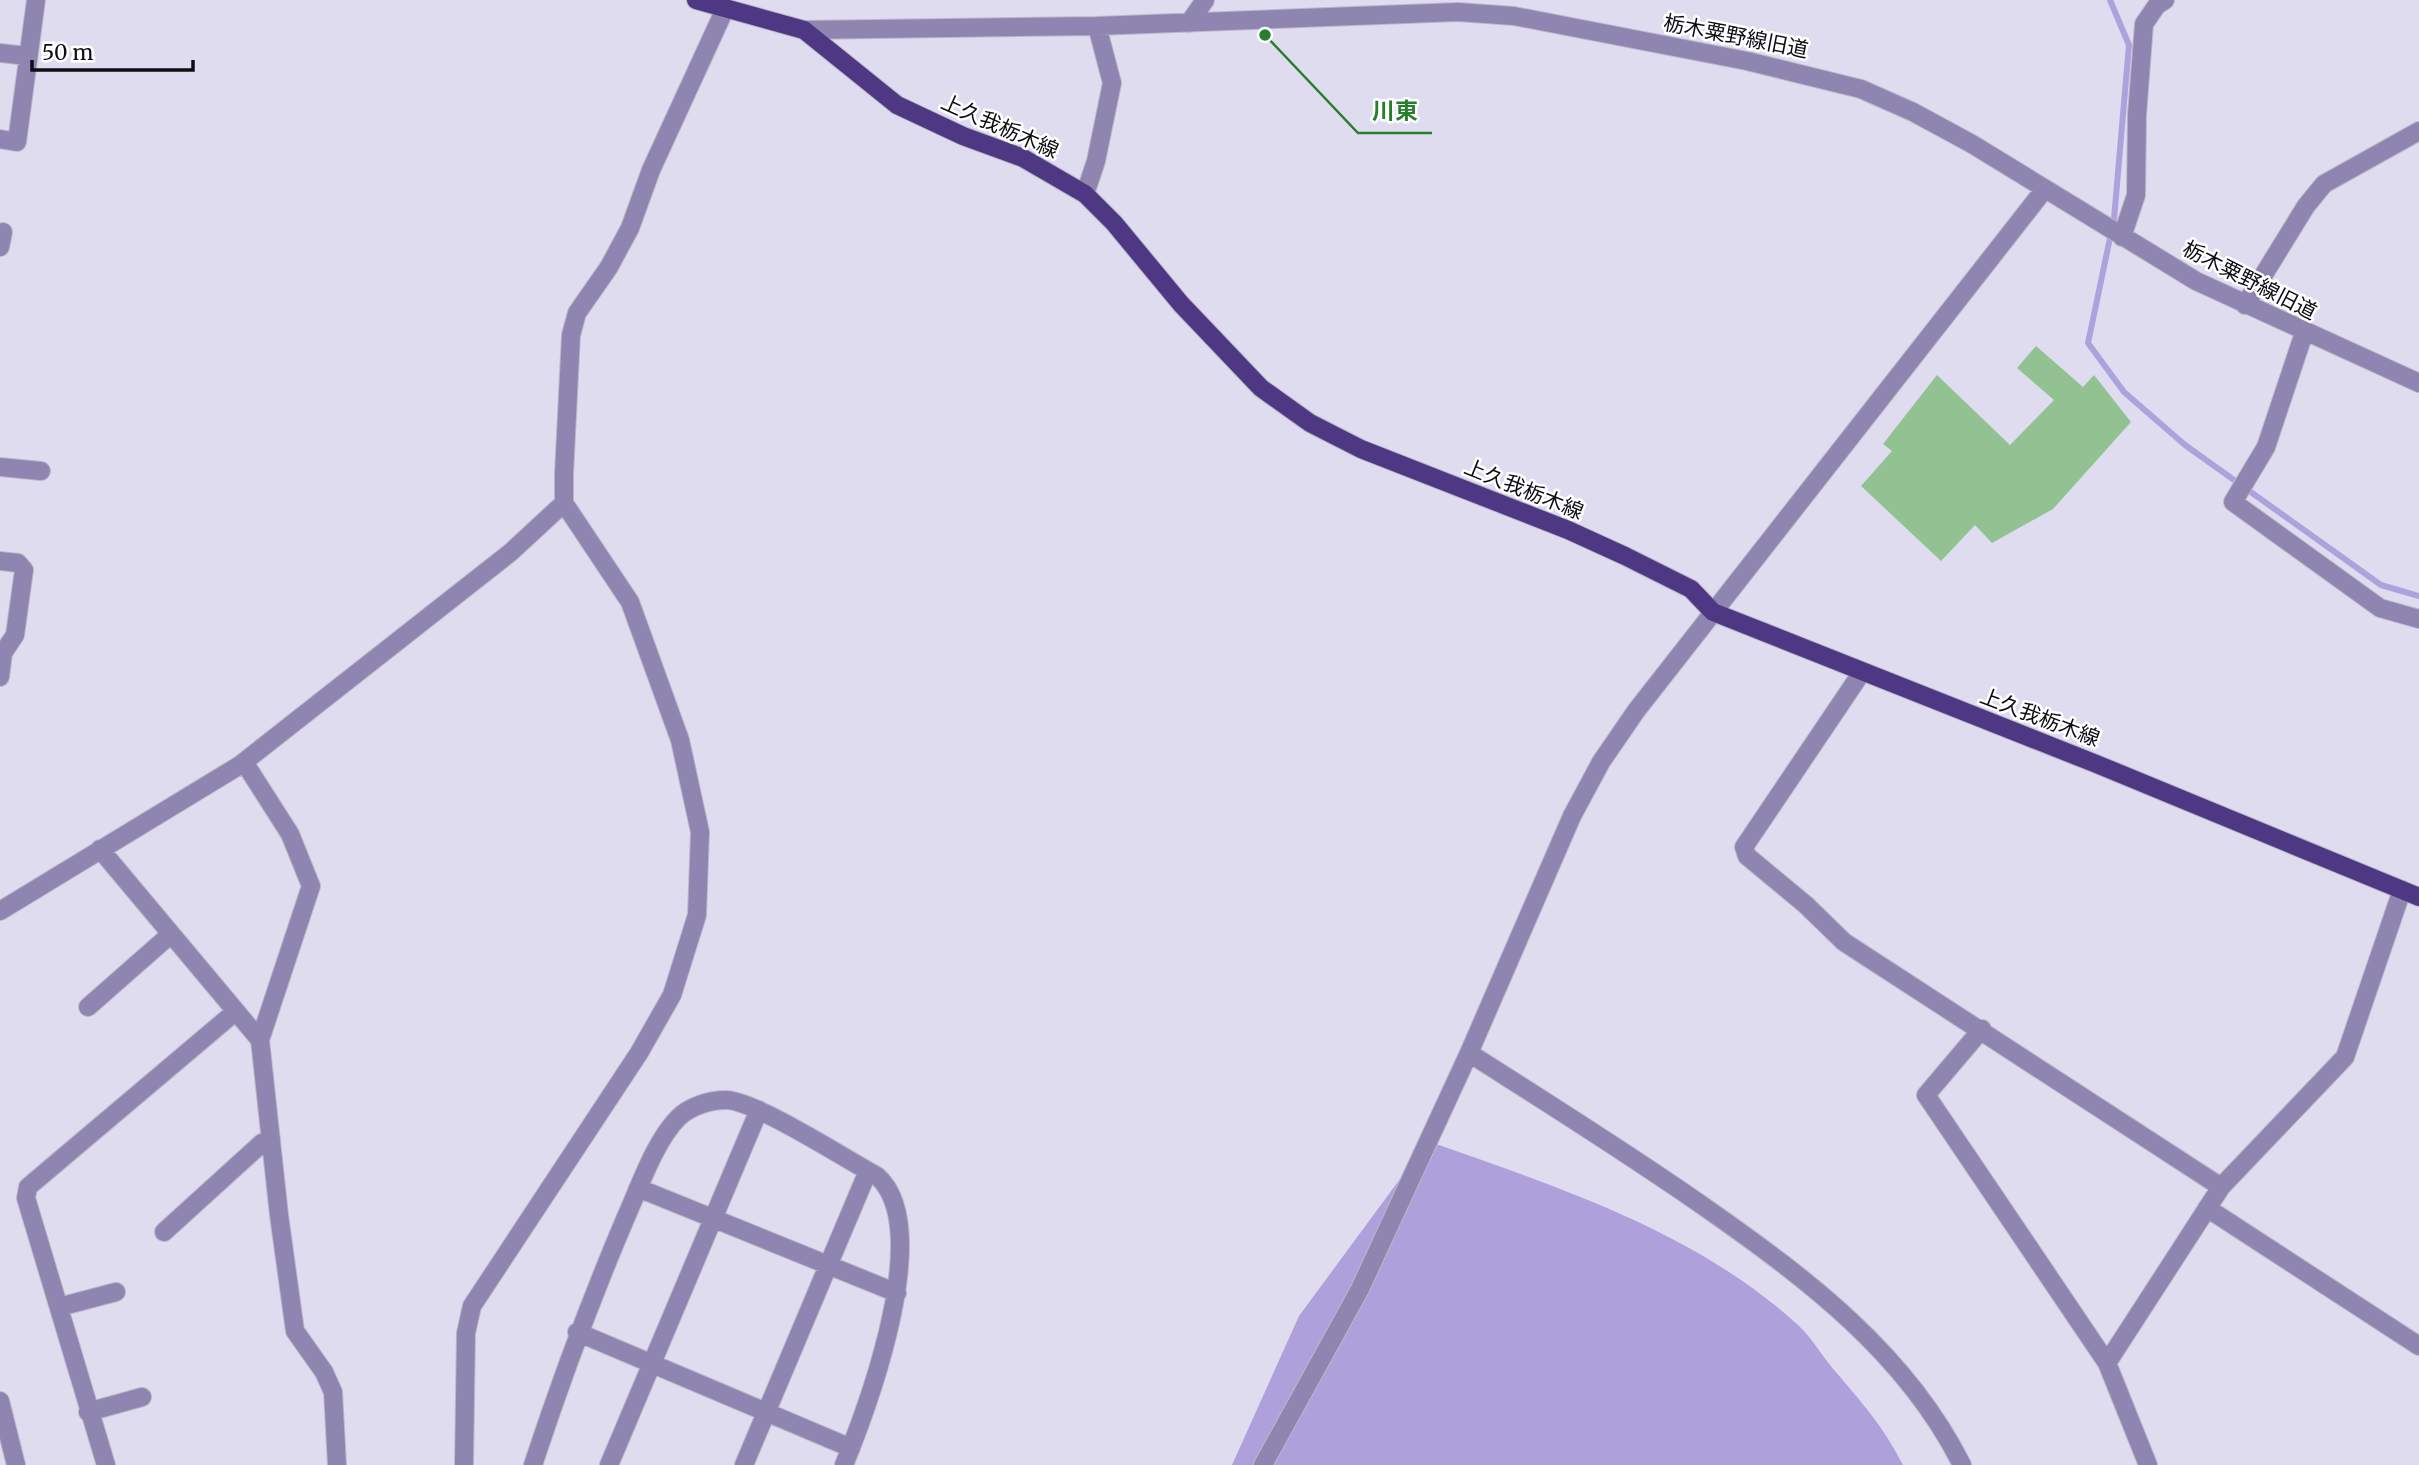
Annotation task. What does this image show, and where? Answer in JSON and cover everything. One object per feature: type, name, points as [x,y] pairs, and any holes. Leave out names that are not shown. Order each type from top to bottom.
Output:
[{"type":"main road","name":"上久我栃木線","points":[[703,1],[804,30],[897,105],[963,136],[1023,158],[1085,194],[1114,223],[1181,304],[1261,388],[1310,423],[1361,449],[1568,530],[1625,556],[1691,589],[1713,612],[2094,763],[2411,893]]},
{"type":"street","points":[[0,139],[17,142],[36,0]]},
{"type":"street","points":[[1189,23],[1205,0]]},
{"type":"street","points":[[2122,237],[2136,195],[2137,115],[2144,24],[2157,5],[2165,0]]},
{"type":"street","points":[[464,1465],[466,1333],[472,1306],[639,1053],[672,995],[697,915],[700,832],[680,740],[631,603],[564,503],[570,345],[578,313],[609,267],[630,228],[651,170],[725,9]]},
{"type":"street","name":"栃木粟野線旧道","points":[[804,30],[1097,26],[1458,12],[1514,16],[1816,76],[1903,107],[1972,144],[2196,281],[2304,333],[2419,383]]},
{"type":"street","points":[[1085,194],[1096,161],[1112,83],[1097,26]]},
{"type":"street","points":[[0,54],[29,56]]},
{"type":"street","points":[[2245,305],[2306,206],[2324,184],[2419,131]]},
{"type":"street","points":[[1263,1465],[1360,1289],[1469,1054],[1572,816],[1601,762],[1713,612],[2044,190]]},
{"type":"street","points":[[2304,333],[2266,447],[2233,502],[2380,608],[2419,619]]},
{"type":"street","points":[[0,467],[41,471]]},
{"type":"street","points":[[0,911],[244,762],[511,552],[564,503]]},
{"type":"street","points":[[0,561],[18,564],[24,570],[15,635],[4,643],[0,677]]},
{"type":"street","points":[[1862,672],[1744,847],[1747,856],[1806,905],[1844,942],[1982,1029],[2221,1187]]},
{"type":"street","points":[[244,762],[290,834],[311,886],[260,1040],[295,1331],[324,1372],[332,1392],[337,1465]]},
{"type":"street","points":[[100,849],[260,1040]]},
{"type":"street","points":[[2107,1363],[2221,1187],[2346,1057],[2411,893]]},
{"type":"street","points":[[88,1006],[171,934]]},
{"type":"street","points":[[106,1465],[26,1198],[29,1187],[235,1012]]},
{"type":"street","points":[[1982,1029],[1926,1095],[2107,1363],[2148,1465]]},
{"type":"street","points":[[1469,1054],[1623,1150],[1792,1268],[1871,1338],[1940,1423],[1962,1465]]},
{"type":"street","points":[[533,1465],[578,1332],[638,1188],[677,1119],[692,1108],[712,1101],[729,1100],[759,1110],[885,1183],[896,1214],[897,1293],[879,1366],[847,1457],[766,1412],[578,1332]]},
{"type":"street","points":[[609,1465],[759,1110]]},
{"type":"street","points":[[164,1232],[262,1143],[271,1139]]},
{"type":"street","points":[[744,1465],[868,1171]]},
{"type":"street","points":[[638,1188],[897,1293]]},
{"type":"street","points":[[2207,1208],[2419,1346]]},
{"type":"street","points":[[58,1307],[116,1292]]},
{"type":"street","points":[[88,1412],[142,1397]]},
{"type":"street","points":[[0,1401],[16,1465]]},
{"type":"shaded area","points":[[1428,1141],[1623,1215],[1715,1263],[1758,1292],[1808,1336],[1872,1416],[1903,1465],[1232,1465],[1299,1316]]},
{"type":"building","points":[[2036,346],[2083,387],[2094,375],[2131,422],[2053,509],[1992,543],[1975,525],[1941,561],[1861,486],[1892,451],[1883,444],[1937,375],[2010,445],[2054,400],[2017,368]]},
{"type":"waterway","points":[[2110,0],[2129,45],[2114,219],[2088,343],[2124,392],[2185,445],[2381,585],[2419,596]]},
{"type":"place","name":"川東","points":[[1265,35]]}]
